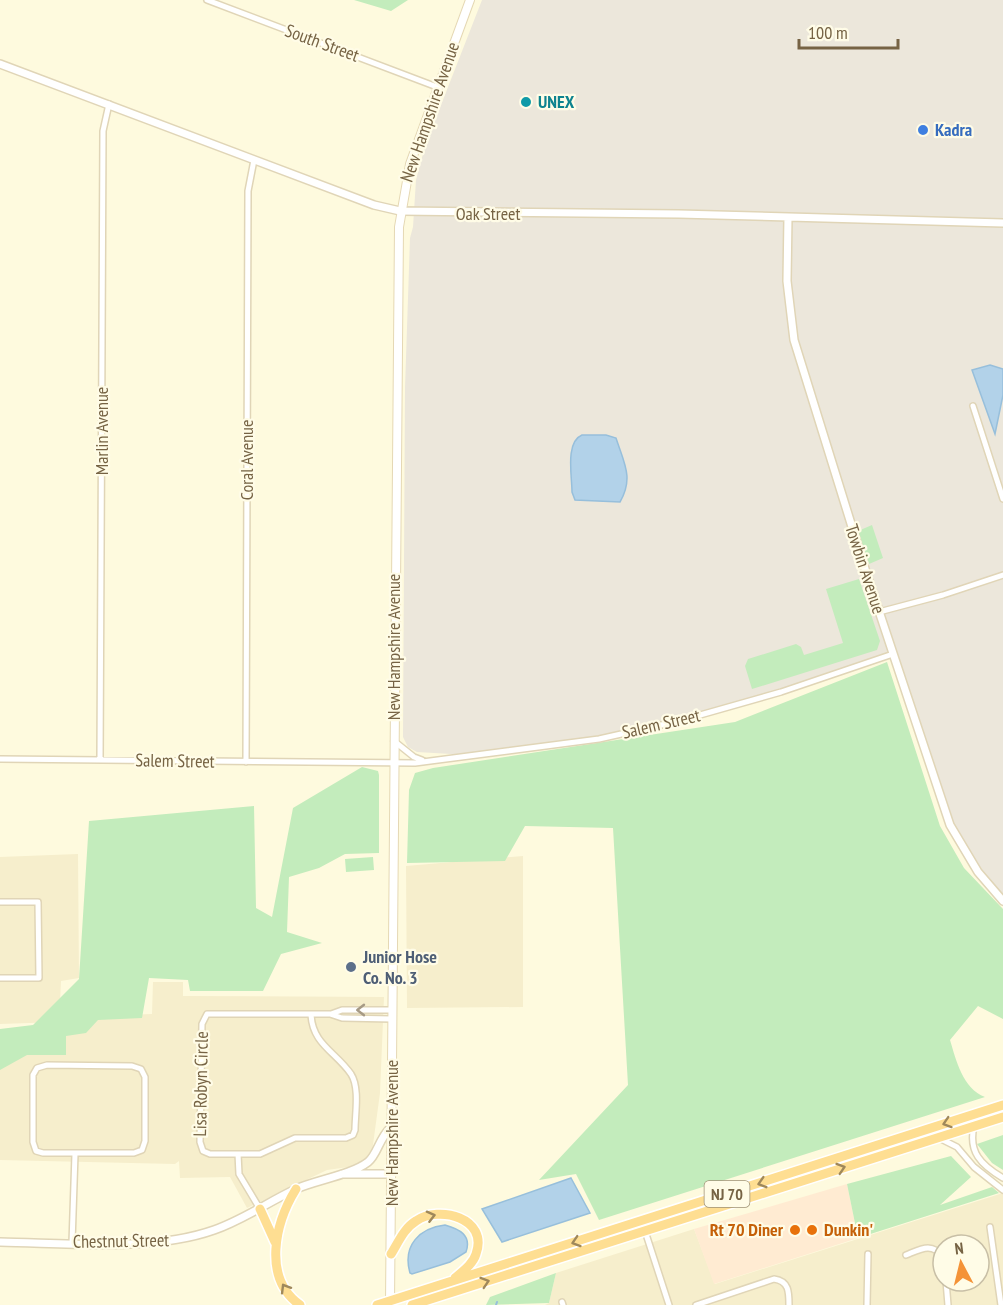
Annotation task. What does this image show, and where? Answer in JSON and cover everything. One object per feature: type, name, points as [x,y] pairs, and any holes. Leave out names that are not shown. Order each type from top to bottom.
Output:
[{"type":"highway","name":"NJ 70","points":[[377,1305],[390,1303],[451,1281],[1003,1105]]},
{"type":"highway","name":"NJ 70","points":[[412,1305],[1003,1117]]},
{"type":"highway","points":[[276,1248],[280,1220],[296,1189]]},
{"type":"highway","points":[[260,1209],[272,1232],[281,1284],[300,1305]]},
{"type":"highway","points":[[391,1254],[403,1234],[415,1221],[431,1214],[458,1216],[473,1228],[478,1247],[474,1259],[451,1281]]},
{"type":"main road","name":"New Hampshire Avenue","points":[[390,1303],[396,386],[400,212],[410,164],[470,0]]},
{"type":"street","name":"South Street","points":[[207,0],[437,87]]},
{"type":"street","name":"Oak Street","points":[[0,63],[374,205],[400,212],[788,217],[1003,223]]},
{"type":"street","name":"Marlin Avenue","points":[[100,760],[103,143],[109,104]]},
{"type":"street","name":"Coral Avenue","points":[[246,762],[248,191],[254,160]]},
{"type":"street","name":"Towbin Avenue","points":[[788,217],[787,281],[794,340],[879,612],[950,825],[978,872],[1003,901]]},
{"type":"street","points":[[973,406],[1003,499]]},
{"type":"street","points":[[879,612],[943,595],[1003,575]]},
{"type":"street","name":"Salem Street","points":[[0,759],[393,763],[423,760],[599,739],[679,721],[781,692],[893,654]]},
{"type":"street","points":[[393,740],[409,753],[423,760]]},
{"type":"street","points":[[0,902],[38,902],[39,978],[0,978]]},
{"type":"street","name":"Lisa Robyn Circle","points":[[312,1014],[315,1036],[352,1076],[355,1084],[354,1134],[349,1138],[296,1138],[260,1154],[207,1154],[201,1146],[203,1018],[211,1013],[330,1014],[342,1018],[392,1014]]},
{"type":"street","points":[[47,1065],[132,1066],[141,1069],[146,1077],[143,1149],[136,1153],[75,1154],[43,1153],[34,1149],[33,1077],[35,1070],[47,1065]]},
{"type":"street","points":[[974,1126],[971,1140],[973,1151],[987,1167],[1003,1178]]},
{"type":"street","name":"Chestnut Street","points":[[0,1242],[153,1243],[182,1239],[215,1230],[296,1189],[369,1161],[374,1156],[380,1139],[390,1128]]},
{"type":"street","points":[[937,1138],[957,1147],[974,1167],[1003,1190]]},
{"type":"street","points":[[72,1243],[75,1154]]},
{"type":"street","points":[[238,1154],[239,1174],[260,1209]]},
{"type":"street","name":"Chestnut Street","points":[[336,1174],[390,1174]]},
{"type":"street","points":[[990,1227],[1001,1305]]},
{"type":"street","points":[[645,1231],[669,1305]]},
{"type":"street","points":[[906,1254],[931,1247]]},
{"type":"street","points":[[867,1305],[868,1254]]},
{"type":"street","points":[[696,1305],[774,1279],[783,1282],[788,1287],[789,1305]]},
{"type":"shaded area","points":[[482,0],[1003,0],[1003,901],[960,844],[893,654],[781,692],[599,739],[468,755],[417,752],[408,747],[403,737],[405,388],[410,238],[413,227],[416,180],[425,146]]},
{"type":"shaded area","points":[[78,854],[79,978],[61,981],[59,1022],[0,1024],[0,857]]},
{"type":"shaded area","points":[[523,856],[523,1007],[407,1008],[406,866]]},
{"type":"shaded area","points":[[153,982],[183,982],[183,996],[384,997],[380,1093],[372,1152],[363,1165],[327,1170],[247,1208],[230,1177],[180,1178],[179,1161],[175,1164],[0,1160],[0,1069],[98,1016],[152,1014]]},
{"type":"shaded area","points":[[847,1184],[858,1238],[714,1284],[694,1229]]},
{"type":"shaded area","points":[[1003,1193],[1003,1305],[545,1305],[549,1303],[556,1273],[694,1229],[715,1284]]},
{"type":"green space","points":[[354,0],[408,0],[391,11]]},
{"type":"green space","points":[[872,525],[883,558],[869,564],[858,531]]},
{"type":"green space","points":[[859,579],[880,641],[877,650],[752,689],[745,666],[748,659],[796,644],[801,647],[804,655],[843,643],[826,589]]},
{"type":"green space","points":[[887,662],[940,826],[964,868],[1003,909],[1003,1019],[978,1006],[950,1040],[966,1081],[971,1088],[985,1097],[599,1220],[576,1174],[539,1180],[628,1085],[613,828],[525,826],[505,861],[407,863],[409,790],[415,773],[433,768],[735,722]]},
{"type":"green space","points":[[362,767],[378,771],[379,775],[379,853],[345,854],[319,868],[289,877],[287,932],[322,943],[281,954],[263,991],[190,991],[188,980],[149,978],[142,1018],[98,1020],[86,1033],[66,1036],[66,1055],[27,1055],[0,1070],[0,1029],[33,1025],[79,979],[89,821],[254,806],[256,908],[272,917],[293,808]]},
{"type":"green space","points":[[373,857],[374,870],[346,872],[345,859]]},
{"type":"green space","points":[[1003,1135],[1003,1170],[992,1163],[977,1144]]},
{"type":"green space","points":[[951,1156],[971,1177],[940,1205],[992,1187],[999,1193],[858,1238],[847,1184]]},
{"type":"green space","points":[[556,1273],[549,1303],[486,1305],[490,1297]]},
{"type":"water","points":[[990,365],[1003,369],[1003,395],[995,434],[972,370]]},
{"type":"water","points":[[582,435],[606,435],[616,438],[627,478],[620,502],[575,500],[572,492],[571,452],[573,445]]},
{"type":"water","points":[[571,1178],[590,1213],[502,1242],[482,1209]]},
{"type":"water","points":[[445,1225],[466,1237],[466,1252],[450,1262],[410,1273],[409,1254],[415,1240],[428,1230]]},
{"type":"place","name":"UNEX","points":[[526,102]]},
{"type":"place","name":"Kadra","points":[[923,130]]},
{"type":"place","name":"Junior Hose Co. No. 3","points":[[351,967]]},
{"type":"place","name":"Rt 70 Diner","points":[[795,1230]]},
{"type":"place","name":"Dunkin'","points":[[812,1230]]}]
